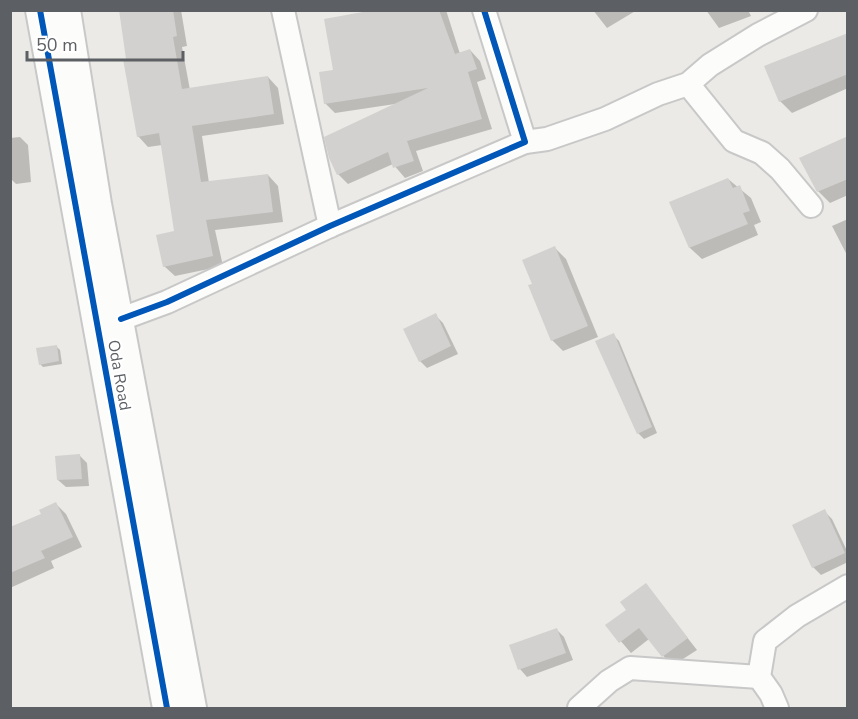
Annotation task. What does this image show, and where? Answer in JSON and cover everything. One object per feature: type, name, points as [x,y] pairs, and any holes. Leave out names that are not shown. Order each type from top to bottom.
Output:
[{"type":"street","name":"Oda Road","points":[[40,10],[168,708]]},
{"type":"street","name":"Oda Road","points":[[66,10],[97,204],[121,319],[192,708]]},
{"type":"street","points":[[283,10],[330,226]]},
{"type":"street","points":[[484,10],[525,142]]},
{"type":"street","points":[[121,319],[167,302],[330,226],[525,142],[547,138],[605,119],[658,94],[688,84],[710,65],[758,35],[806,10]]},
{"type":"street","points":[[688,84],[734,141],[762,153],[780,169],[811,206]]},
{"type":"street","points":[[777,708],[771,694],[759,677],[765,641],[797,616],[848,586]]},
{"type":"street","points":[[579,708],[609,681],[630,668],[759,677]]},
{"type":"building","points":[[119,10],[173,10],[177,36],[173,37],[182,89],[268,76],[274,114],[192,126],[201,182],[268,174],[273,212],[206,220],[213,256],[163,267],[156,235],[174,231],[159,133],[137,137],[123,59],[126,59]]},
{"type":"building","points":[[374,10],[439,10],[455,54],[470,49],[477,69],[468,72],[482,119],[407,141],[414,161],[393,168],[388,152],[337,175],[329,158],[324,137],[428,88],[324,104],[319,72],[333,70],[324,19]]},
{"type":"building","points":[[848,33],[848,74],[779,102],[764,66]]},
{"type":"building","points":[[848,136],[848,179],[817,192],[799,158]]},
{"type":"building","points":[[728,178],[733,188],[740,185],[750,211],[743,213],[748,224],[689,248],[669,202]]},
{"type":"building","points":[[555,246],[588,326],[551,341],[528,285],[532,284],[522,260]]},
{"type":"building","points":[[436,313],[451,346],[419,362],[403,329]]},
{"type":"building","points":[[614,333],[652,427],[637,434],[595,341]]},
{"type":"building","points":[[57,345],[59,361],[39,365],[36,348]]},
{"type":"building","points":[[80,454],[82,479],[57,480],[55,456]]},
{"type":"building","points":[[56,502],[73,537],[41,551],[45,558],[10,573],[10,527],[41,514],[39,510]]},
{"type":"building","points":[[825,509],[845,553],[812,568],[792,525]]},
{"type":"building","points":[[646,583],[688,638],[662,657],[639,628],[619,643],[605,625],[626,610],[620,602]]},
{"type":"building","points":[[557,628],[566,653],[518,670],[509,645]]},
{"type":"cycle path","points":[[40,10],[167,708]]},
{"type":"cycle path","points":[[121,319],[167,302],[330,226],[525,142],[484,10]]}]
